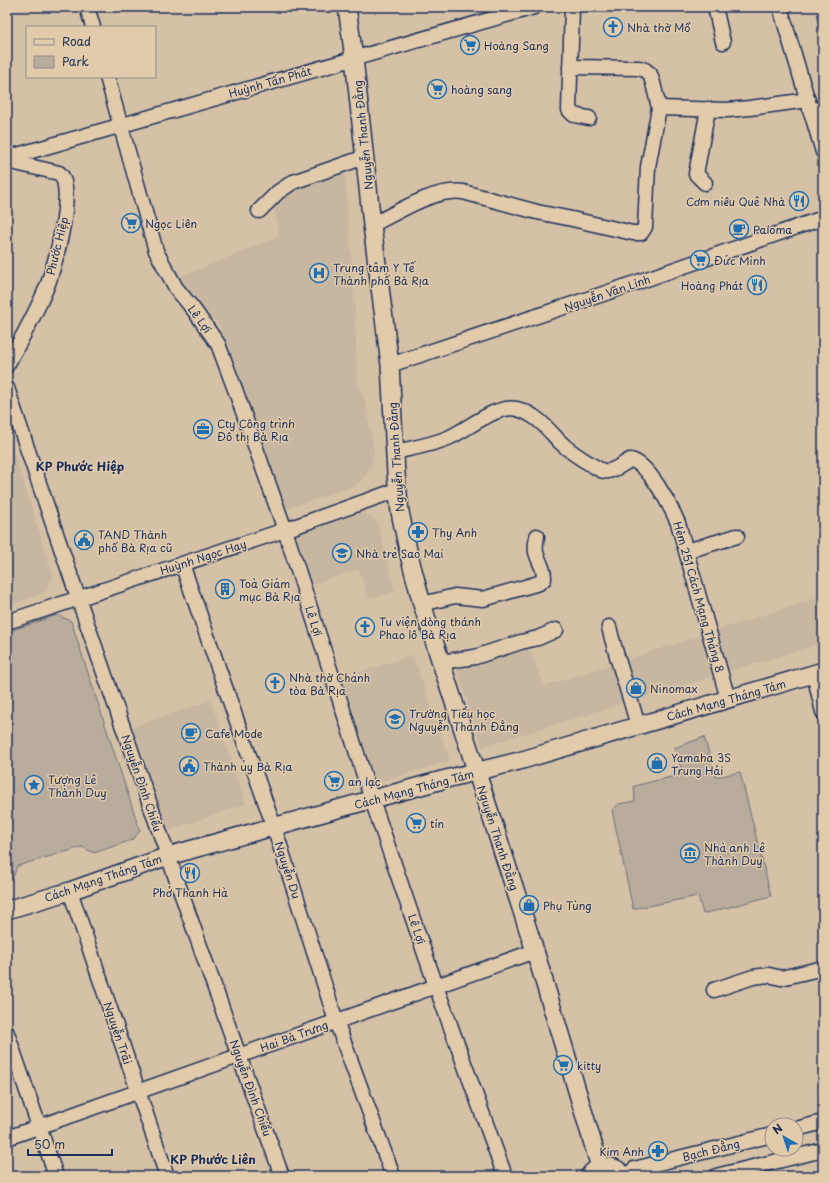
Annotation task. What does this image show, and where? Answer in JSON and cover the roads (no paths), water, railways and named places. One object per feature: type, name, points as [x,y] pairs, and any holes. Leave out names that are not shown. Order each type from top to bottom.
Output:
[{"type":"main road","name":"Nguyễn Thanh Đằng","points":[[347,7],[390,366],[397,490],[409,555],[422,604],[536,951],[595,1172]]},
{"type":"main road","name":"Cách Mạng Tháng Tám","points":[[7,910],[70,891],[168,856],[477,772],[818,672]]},
{"type":"main road","points":[[595,1172],[608,1166],[616,1168],[623,1176]]},
{"type":"street","points":[[87,7],[93,26]]},
{"type":"street","name":"Huỳnh Tấn Phát","points":[[7,160],[121,125],[534,7]]},
{"type":"street","points":[[572,7],[569,110],[574,115],[590,118]]},
{"type":"street","points":[[715,7],[724,42]]},
{"type":"street","points":[[780,7],[814,106],[823,152]]},
{"type":"street","points":[[372,225],[434,195],[453,190],[537,212],[633,233],[641,233],[645,227],[648,167],[659,108],[650,74],[639,68],[570,67]]},
{"type":"street","name":"Lê Lợi","points":[[107,78],[156,251],[176,288],[218,344],[285,530],[372,800],[436,986],[505,1176]]},
{"type":"street","points":[[659,108],[708,109],[814,106]]},
{"type":"street","points":[[705,183],[696,174],[708,109]]},
{"type":"street","points":[[259,211],[278,192],[293,182],[365,157]]},
{"type":"street","name":"Phước Hiệp","points":[[7,160],[59,172],[63,176],[65,183],[66,210],[60,241],[46,290],[7,365]]},
{"type":"street","name":"Nguyễn Văn Linh","points":[[390,366],[602,295],[823,218]]},
{"type":"street","name":"Nguyễn Đình Chiểu","points":[[7,388],[78,599],[282,1176]]},
{"type":"street","name":"Hẻm 251 Cách Mạng Tháng 8","points":[[395,452],[436,442],[450,437],[489,415],[506,409],[516,409],[528,413],[540,421],[572,452],[603,471],[616,469],[630,460],[635,460],[654,481],[671,506],[678,523],[728,699]]},
{"type":"street","name":"Huỳnh Ngọc Hay","points":[[7,622],[285,530],[397,490]]},
{"type":"street","points":[[422,604],[455,596],[483,599],[540,583],[544,579],[544,574],[536,552],[537,536]]},
{"type":"street","points":[[687,551],[737,536]]},
{"type":"street","name":"Nguyễn Du","points":[[182,564],[274,827],[336,1021],[393,1176]]},
{"type":"street","points":[[609,627],[638,726]]},
{"type":"street","points":[[441,662],[475,657],[538,638],[556,630]]},
{"type":"street","points":[[818,672],[823,712]]},
{"type":"street","name":"Nguyễn Trãi","points":[[70,891],[166,1176]]},
{"type":"street","name":"Hai Bà Trưng","points":[[7,1138],[536,951]]},
{"type":"street","points":[[714,990],[753,977],[770,975],[781,978],[823,968]]},
{"type":"street","points":[[7,1033],[56,1176]]},
{"type":"street","points":[[804,1127],[823,1122]]},
{"type":"street","name":"Bạch Đằng","points":[[629,1176],[634,1169],[764,1137]]},
{"type":"street","points":[[716,1176],[823,1150]]},
{"type":"place","name":"Nhà thờ Mồ","points":[[613,27]]},
{"type":"place","name":"Hoàng Sang","points":[[470,45]]},
{"type":"place","name":"hoàng sang","points":[[437,89]]},
{"type":"place","name":"Cơm niêu Quê Nhà","points":[[799,201]]},
{"type":"place","name":"Ngọc Liên","points":[[131,223]]},
{"type":"place","name":"Paloma","points":[[739,229]]},
{"type":"place","name":"Đức Minh","points":[[700,260]]},
{"type":"place","name":"Trung tâm Y Tế Thành phố Bà Rịa","points":[[319,273]]},
{"type":"place","name":"Hoàng Phát","points":[[757,285]]},
{"type":"place","name":"Cty Công trình Đô thị Bà Rịa","points":[[203,429]]},
{"type":"place","name":"Thy Anh","points":[[418,532]]},
{"type":"place","name":"TAND Thành phố Bà Rịa cũ","points":[[84,540]]},
{"type":"place","name":"Nhà trẻ Sao Mai","points":[[342,553]]},
{"type":"place","name":"Toà Giám mục Bà Rịa","points":[[225,589]]},
{"type":"place","name":"Tu viện dòng thánh Phao lô Bà Rịa","points":[[365,627]]},
{"type":"place","name":"Nhà thờ Chánh tòa Bà Rịa","points":[[275,683]]},
{"type":"place","name":"Ninomax","points":[[636,688]]},
{"type":"place","name":"Trường Tiểu học Nguyễn Thanh Đằng","points":[[395,719]]},
{"type":"place","name":"Cafe Mode","points":[[191,733]]},
{"type":"place","name":"Yamaha 3S Trung Hải","points":[[657,763]]},
{"type":"place","name":"Thành ủy Bà Rịa","points":[[189,766]]},
{"type":"place","name":"an lạc","points":[[334,781]]},
{"type":"place","name":"Tượng Lê Thành Duy","points":[[34,785]]},
{"type":"place","name":"tín","points":[[416,823]]},
{"type":"place","name":"Nhà anh Lê Thành Duy","points":[[690,853]]},
{"type":"place","name":"Phở Thanh Hà","points":[[190,873]]},
{"type":"place","name":"Phụ Tùng","points":[[529,905]]},
{"type":"place","name":"kitty","points":[[563,1065]]},
{"type":"place","name":"Kim Anh","points":[[658,1151]]},
{"type":"district","name":"KP Phước Hiệp","points":[[80,466]]},
{"type":"district","name":"KP Phước Liên","points":[[213,1159]]}]
